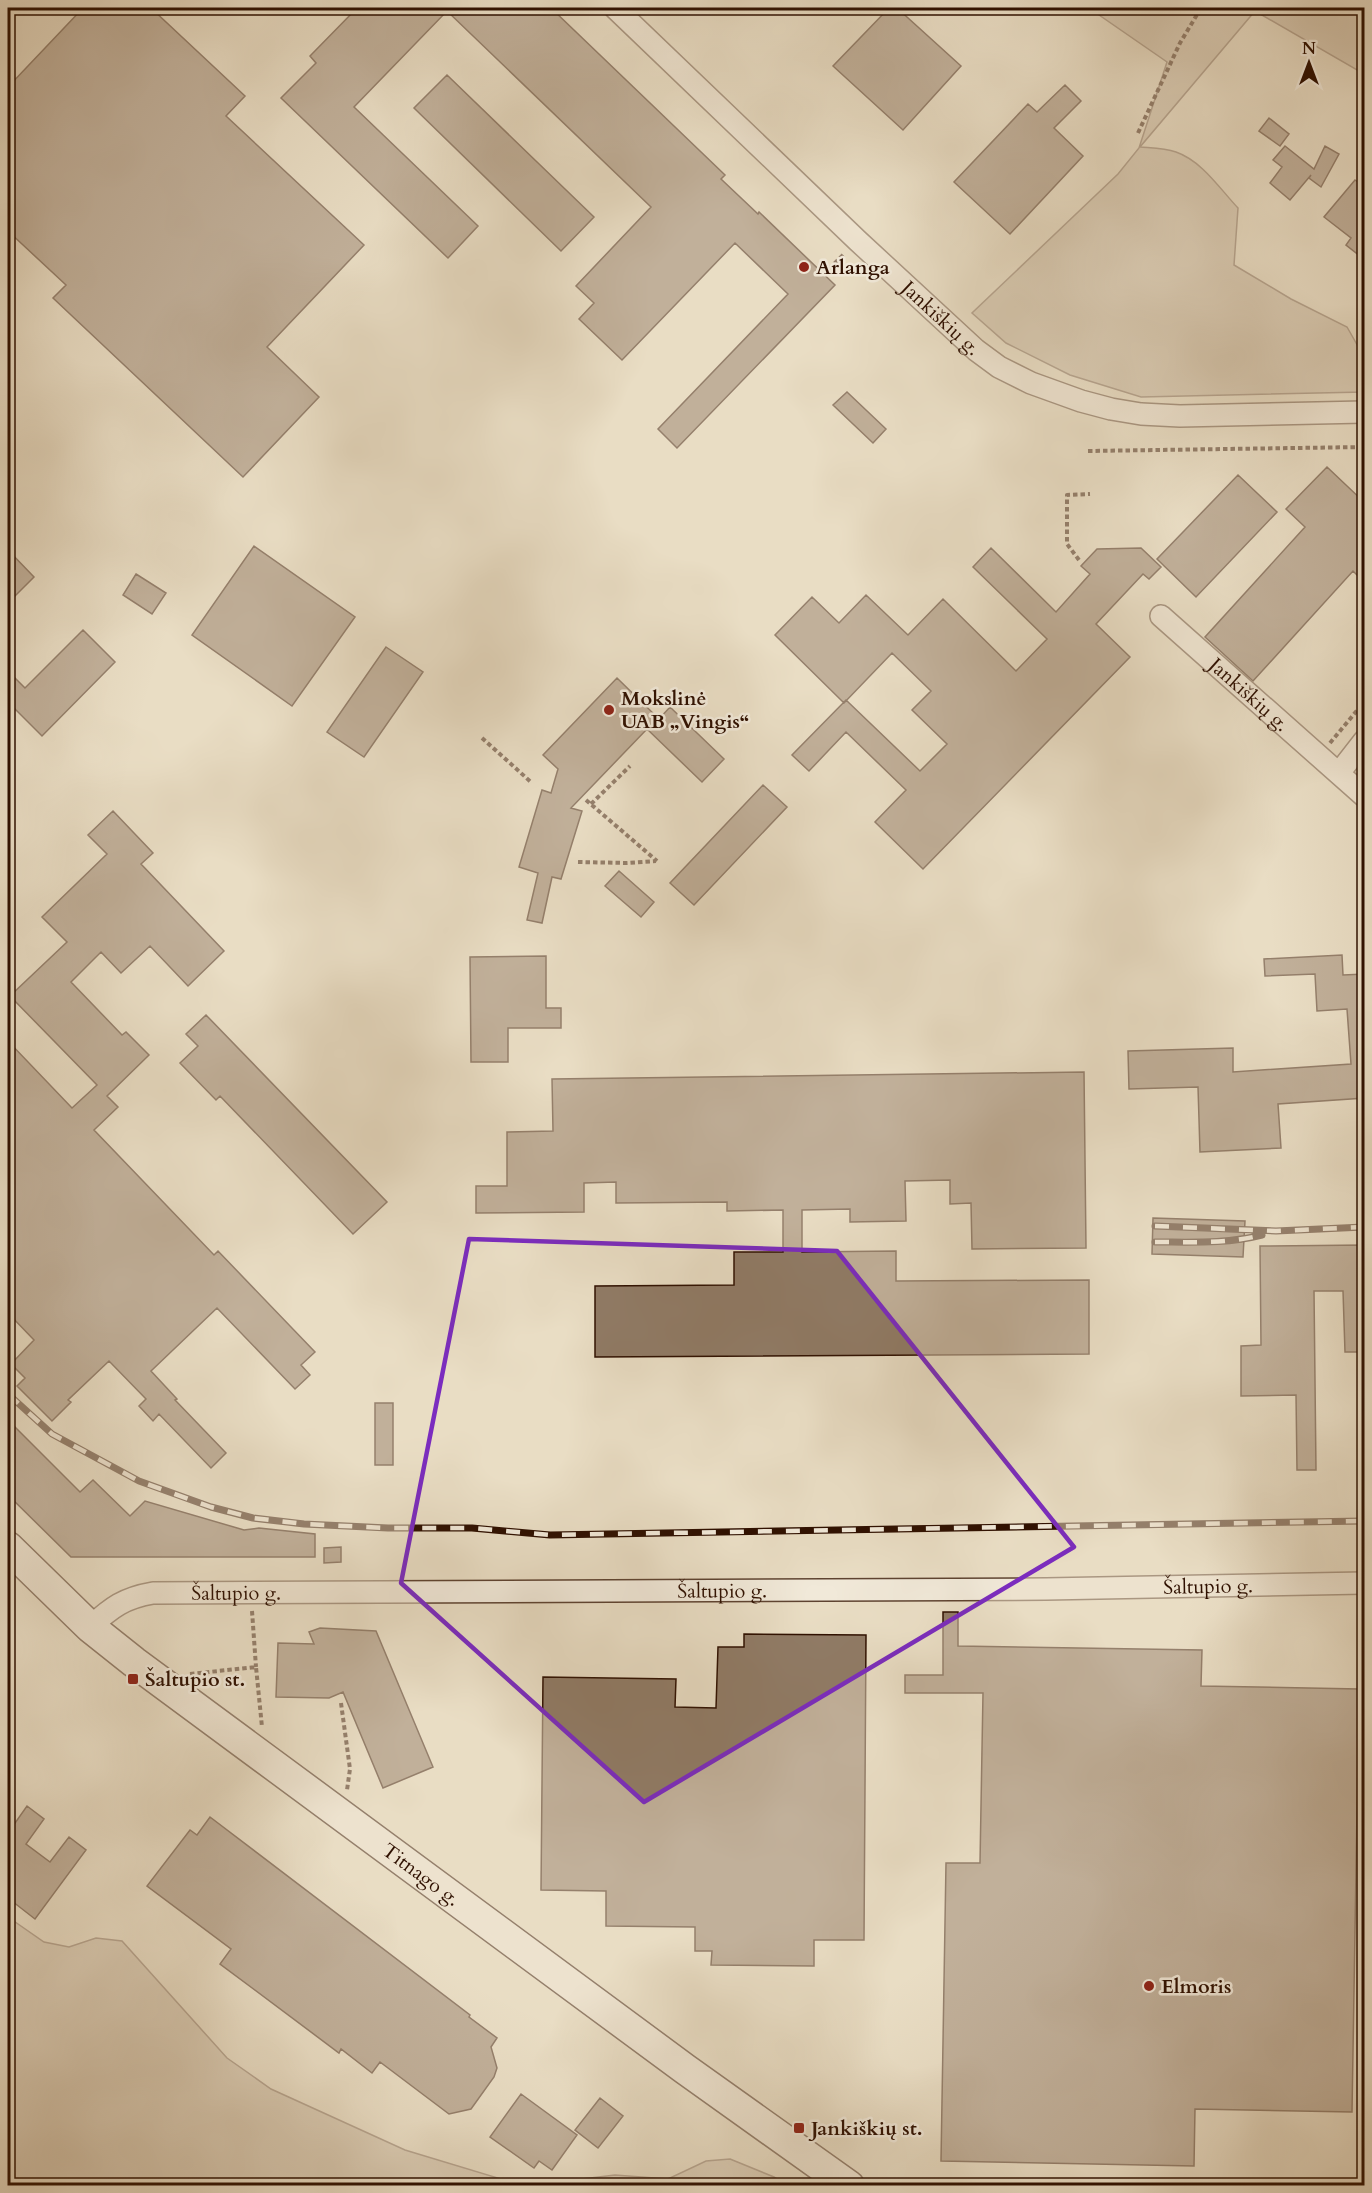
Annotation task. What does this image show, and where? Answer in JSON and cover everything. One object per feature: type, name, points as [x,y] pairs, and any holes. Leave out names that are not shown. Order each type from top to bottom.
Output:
[{"type":"street","name":"Jankiškių g.","points":[[615,8],[858,241],[976,350],[999,367],[1031,383],[1111,409],[1180,416],[1365,412]]},
{"type":"street","name":"Jankiškių g.","points":[[1161,616],[1318,757],[1365,796]]},
{"type":"street","points":[[1339,773],[1365,741]]},
{"type":"street","name":"Titnago g.","points":[[8,1547],[90,1627],[166,1687],[685,2069],[849,2186]]},
{"type":"street","name":"Šaltupio g.","points":[[90,1627],[117,1604],[133,1597],[153,1593],[1046,1589],[1365,1582]]},
{"type":"path","points":[[1137,133],[1180,43],[1202,8]]},
{"type":"path","points":[[824,274],[858,241]]},
{"type":"path","points":[[1088,451],[1365,447]]},
{"type":"path","points":[[1079,560],[1067,543],[1067,495],[1090,494]]},
{"type":"path","points":[[1318,757],[1365,702]]},
{"type":"path","points":[[482,738],[532,783]]},
{"type":"path","points":[[591,804],[630,766]]},
{"type":"path","points":[[578,862],[657,861],[586,800]]},
{"type":"path","points":[[250,1593],[263,1735],[250,1748]]},
{"type":"path","points":[[166,1687],[179,1675],[256,1667]]},
{"type":"path","points":[[336,1811],[346,1795],[350,1768],[340,1703]]},
{"type":"highlighted area","points":[[469,1239],[837,1251],[1074,1547],[644,1802],[401,1583]]},
{"type":"shaded area","points":[[1089,8],[1364,8],[1364,74],[1255,11],[1140,147],[1176,152],[1194,162],[1210,176],[1238,208],[1234,265],[1291,299],[1347,327],[1364,357],[1364,392],[1141,397],[1070,375],[1006,343],[972,313],[1118,174],[1139,148],[1167,62]]},
{"type":"shaded area","points":[[8,1917],[44,1942],[69,1947],[96,1938],[122,1941],[227,2058],[271,2089],[405,2150],[521,2185],[8,2185]]},
{"type":"shaded area","points":[[730,2159],[774,2177],[786,2185],[568,2185],[582,2179],[615,2175],[668,2179],[706,2161]]},
{"type":"building","points":[[83,8],[151,8],[245,96],[226,116],[364,245],[267,347],[319,397],[243,477],[53,298],[66,285],[8,231],[8,87]]},
{"type":"building","points":[[357,8],[551,8],[725,175],[721,179],[835,285],[677,448],[658,429],[788,294],[735,243],[622,360],[579,319],[594,303],[576,286],[651,207],[447,11],[354,107],[478,226],[448,258],[281,98],[316,63],[310,56]]},
{"type":"building","points":[[889,8],[897,8],[961,66],[903,130],[833,66]]},
{"type":"building","points":[[447,75],[594,217],[561,251],[414,108]]},
{"type":"building","points":[[1065,85],[1081,101],[1054,128],[1083,156],[1010,234],[954,182],[1028,104],[1037,112]]},
{"type":"building","points":[[1269,118],[1289,134],[1280,146],[1259,131]]},
{"type":"building","points":[[1285,146],[1314,169],[1325,146],[1339,154],[1321,187],[1309,178],[1311,175],[1290,200],[1270,183],[1282,167],[1273,160]]},
{"type":"building","points":[[1355,180],[1365,187],[1365,260],[1346,245],[1351,238],[1324,217]]},
{"type":"building","points":[[847,392],[886,429],[873,443],[833,405]]},
{"type":"building","points":[[1327,467],[1365,503],[1365,583],[1353,571],[1253,681],[1205,637],[1305,527],[1286,509]]},
{"type":"building","points":[[1238,475],[1277,512],[1196,597],[1157,559]]},
{"type":"building","points":[[254,546],[355,617],[292,706],[192,635]]},
{"type":"building","points":[[991,548],[1056,612],[1090,574],[1081,566],[1097,549],[1141,548],[1161,567],[1149,579],[1143,574],[1096,624],[1130,657],[923,869],[875,822],[906,790],[846,732],[809,771],[792,755],[844,703],[775,635],[812,597],[839,623],[866,595],[908,635],[943,599],[1016,671],[1047,639],[973,567]],"holes":[[[892,653],[931,691],[912,710],[947,744],[920,771],[846,700]]]},
{"type":"building","points":[[8,550],[34,577],[8,603]]},
{"type":"building","points":[[136,574],[166,593],[152,614],[123,595]]},
{"type":"building","points":[[83,630],[115,662],[42,736],[8,702],[8,671],[25,688]]},
{"type":"building","points":[[386,647],[423,672],[364,757],[327,732]]},
{"type":"building","points":[[617,678],[659,719],[670,707],[724,759],[702,782],[647,729],[571,808],[582,811],[561,879],[552,877],[542,923],[527,920],[538,873],[519,867],[542,790],[551,793],[558,769],[543,755]]},
{"type":"building","points":[[763,785],[787,807],[694,905],[670,883]]},
{"type":"building","points":[[113,811],[153,853],[141,864],[224,951],[188,986],[150,946],[121,973],[101,952],[71,982],[122,1035],[126,1032],[149,1055],[107,1096],[118,1107],[94,1130],[214,1255],[218,1251],[315,1352],[301,1365],[310,1375],[295,1389],[217,1308],[151,1371],[177,1399],[175,1400],[226,1453],[211,1468],[159,1414],[153,1421],[139,1406],[146,1399],[109,1361],[68,1400],[71,1402],[52,1421],[17,1386],[25,1378],[11,1364],[34,1340],[8,1313],[8,1041],[72,1108],[97,1085],[10,996],[67,942],[42,917],[107,854],[88,835]]},
{"type":"building","points":[[619,871],[654,902],[641,917],[605,886]]},
{"type":"building","points":[[1342,955],[1343,975],[1365,974],[1365,1098],[1278,1104],[1281,1148],[1200,1152],[1198,1087],[1129,1089],[1128,1051],[1233,1048],[1233,1072],[1351,1064],[1347,1009],[1317,1011],[1315,974],[1265,976],[1264,959]]},
{"type":"building","points":[[546,956],[546,1008],[561,1008],[561,1028],[508,1028],[508,1062],[471,1062],[470,957]]},
{"type":"building","points":[[206,1015],[387,1202],[353,1234],[220,1096],[216,1100],[180,1063],[198,1046],[186,1034]]},
{"type":"building","points":[[1084,1072],[1086,1248],[972,1249],[971,1203],[950,1204],[950,1180],[905,1181],[906,1221],[850,1222],[850,1209],[802,1210],[802,1252],[896,1251],[896,1281],[1089,1280],[1089,1354],[595,1357],[595,1286],[734,1285],[734,1252],[783,1252],[783,1210],[727,1211],[727,1202],[616,1203],[616,1182],[584,1183],[584,1212],[476,1213],[476,1186],[507,1186],[507,1132],[553,1131],[552,1079]]},
{"type":"building","points":[[1153,1218],[1245,1221],[1243,1257],[1152,1254]]},
{"type":"building","points":[[1365,1245],[1365,1352],[1345,1352],[1343,1291],[1314,1291],[1316,1470],[1297,1470],[1296,1395],[1241,1396],[1241,1346],[1261,1345],[1260,1246]]},
{"type":"building","points":[[375,1403],[393,1403],[393,1465],[375,1465]]},
{"type":"building","points":[[8,1420],[80,1492],[93,1480],[130,1516],[145,1501],[244,1530],[259,1528],[315,1534],[315,1557],[71,1557],[8,1495]]},
{"type":"building","points":[[341,1547],[341,1562],[324,1563],[324,1548]]},
{"type":"building","name":"Elmoris","points":[[943,1612],[958,1612],[958,1646],[1202,1650],[1201,1686],[1359,1689],[1352,2112],[1195,2109],[1194,2166],[941,2161],[946,1863],[980,1863],[983,1693],[905,1693],[905,1675],[943,1675]]},
{"type":"building","points":[[320,1628],[376,1631],[433,1767],[383,1788],[343,1692],[329,1698],[276,1697],[278,1643],[314,1644],[309,1632]]},
{"type":"building","points":[[744,1634],[866,1635],[864,1940],[814,1940],[814,1966],[711,1965],[712,1951],[695,1951],[695,1927],[606,1926],[606,1891],[541,1890],[543,1677],[676,1679],[675,1707],[716,1708],[718,1647],[744,1647]]},
{"type":"building","points":[[27,1806],[44,1819],[26,1844],[50,1862],[69,1837],[86,1850],[35,1919],[8,1898],[8,1833]]},
{"type":"building","points":[[210,1817],[497,2038],[491,2047],[497,2068],[494,2077],[471,2109],[449,2114],[380,2062],[372,2073],[341,2049],[339,2053],[220,1964],[231,1949],[147,1886],[190,1830],[197,1835]]},
{"type":"building","points":[[521,2094],[577,2135],[552,2170],[539,2161],[534,2168],[490,2137]]},
{"type":"building","points":[[600,2098],[623,2116],[598,2148],[575,2130]]},
{"type":"railway","points":[[1155,1226],[1276,1231],[1364,1227]]},
{"type":"railway","points":[[1155,1242],[1222,1241],[1262,1235]]},
{"type":"railway","points":[[8,1394],[52,1434],[139,1481],[211,1507],[253,1518],[304,1524],[388,1528],[472,1528],[550,1535],[1364,1521]]},
{"type":"place","name":"Arlanga","points":[[804,267]]},
{"type":"place","name":"Mokslinė UAB „Vingis“","points":[[609,710]]},
{"type":"place","name":"Šaltupio st.","points":[[133,1679]]},
{"type":"place","name":"Elmoris","points":[[1149,1986]]},
{"type":"place","name":"Jankiškių st.","points":[[799,2128]]}]
